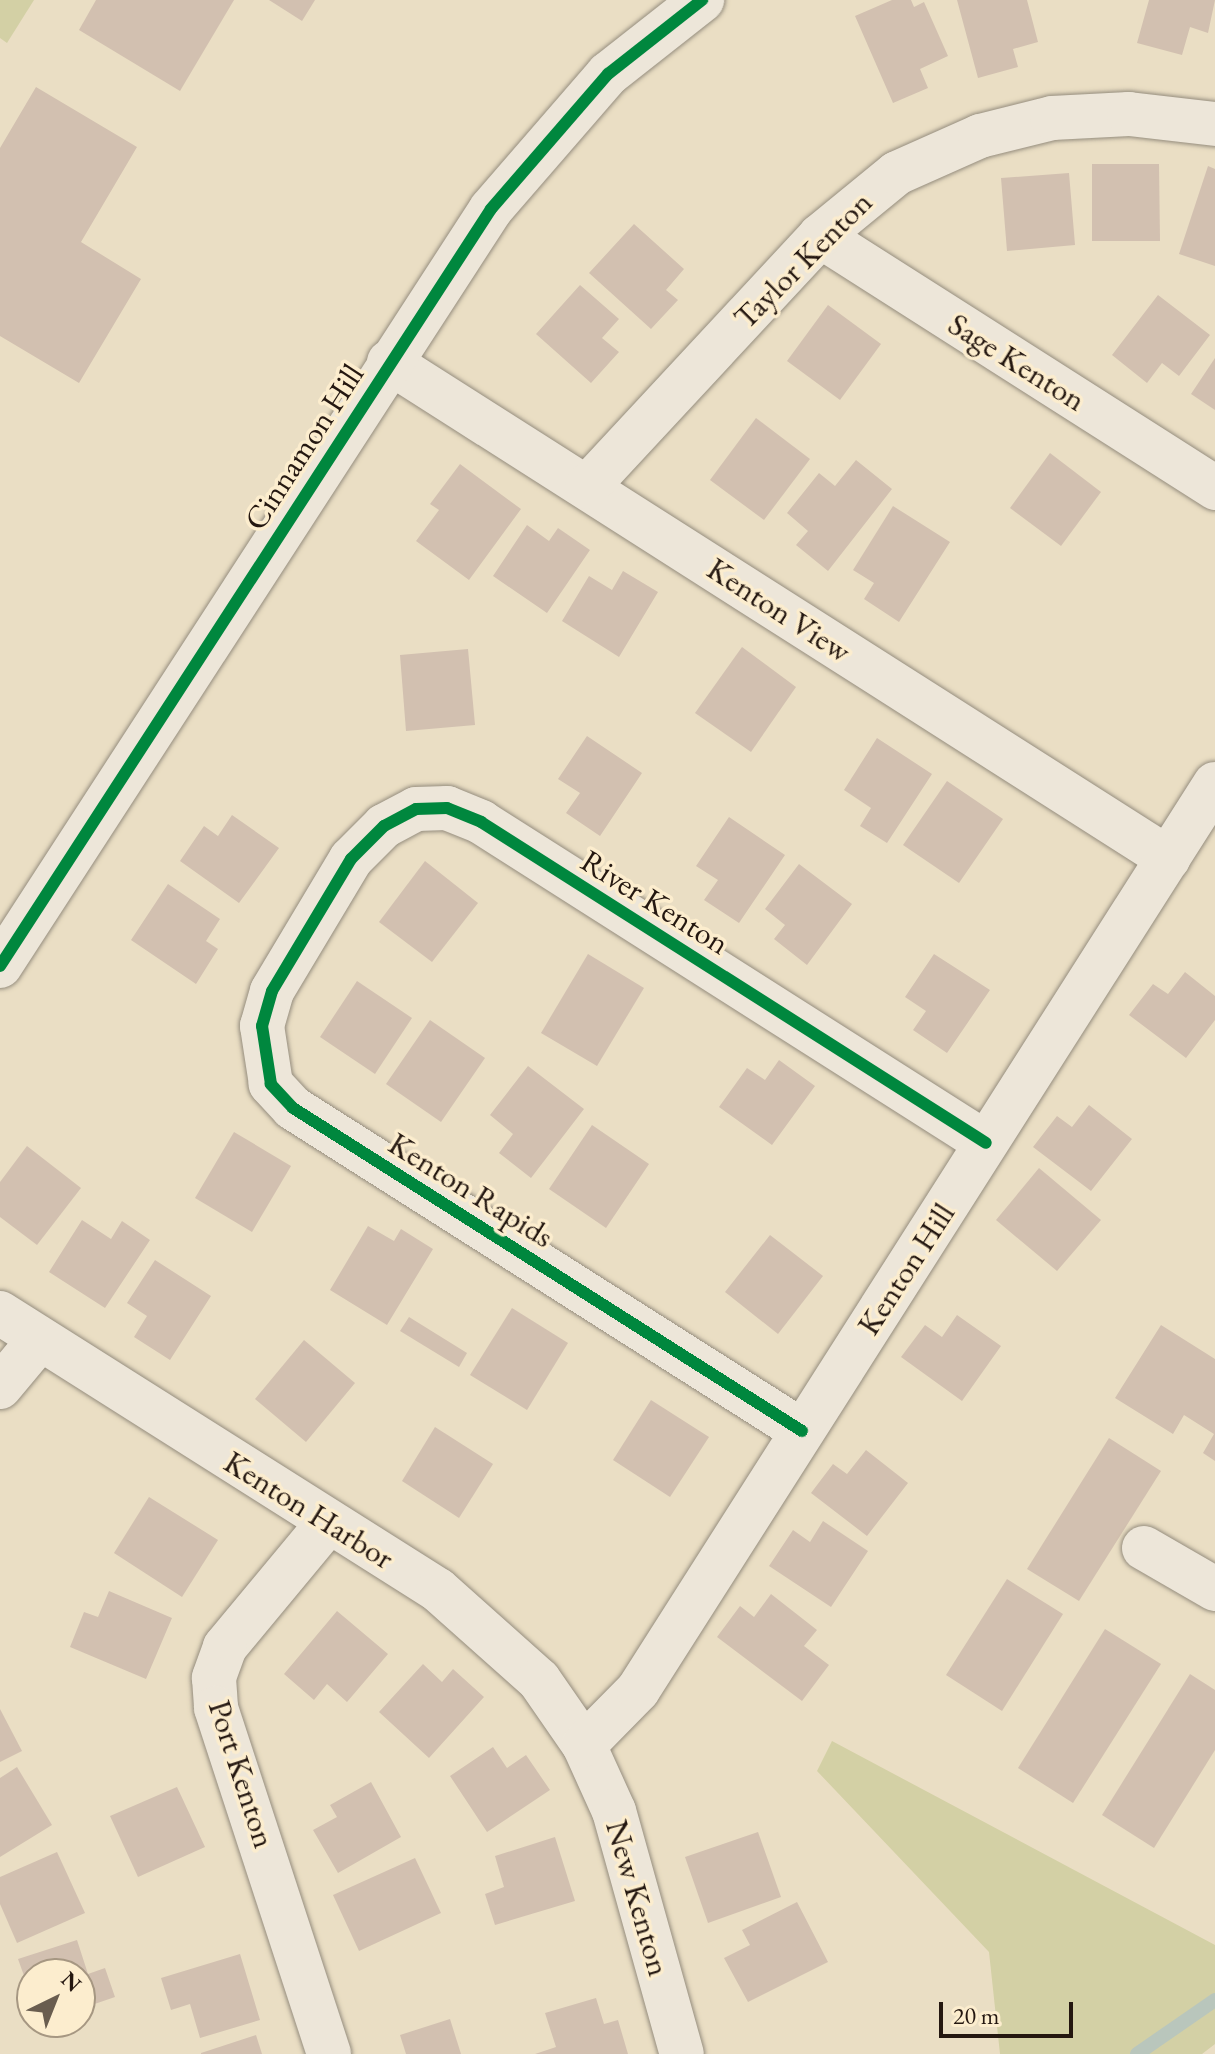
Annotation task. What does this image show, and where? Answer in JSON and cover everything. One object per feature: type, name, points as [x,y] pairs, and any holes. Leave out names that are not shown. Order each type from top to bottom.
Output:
[{"type":"street","name":"Cinnamon Hill","points":[[0,966],[389,362],[536,152],[608,74],[702,0]]},
{"type":"street","name":"Taylor Kenton","points":[[587,487],[820,236],[897,173],[980,136],[1052,118],[1129,114],[1215,124]]},
{"type":"street","name":"Sage Kenton","points":[[820,236],[1215,488]]},
{"type":"street","name":"Kenton View","points":[[389,362],[1168,858]]},
{"type":"street","name":"Kenton Hill","points":[[584,1745],[638,1690],[1215,784]]},
{"type":"street","name":"River Kenton","points":[[315,917],[351,859],[384,826],[416,809],[447,808],[481,822],[986,1143]]},
{"type":"street","name":"Kenton Rapids","points":[[315,917],[272,991],[262,1026],[271,1084],[293,1108],[802,1431]]},
{"type":"street","name":"Kenton Harbor","points":[[0,1313],[327,1524],[438,1590],[539,1680],[584,1745]]},
{"type":"street","points":[[0,1387],[40,1339]]},
{"type":"street","name":"Port Kenton","points":[[327,1524],[225,1647],[214,1678],[216,1708],[329,2054]]},
{"type":"street","points":[[1144,1548],[1215,1589]]},
{"type":"street","name":"New Kenton","points":[[584,1745],[614,1811],[682,2054]]},
{"type":"shaded area","points":[[0,0],[34,0],[7,43],[0,38]]},
{"type":"shaded area","points":[[832,1741],[1215,1945],[1215,2044],[1202,2054],[1000,2054],[989,1952],[817,1771]]},
{"type":"building","points":[[96,0],[234,0],[180,91],[79,30]]},
{"type":"building","points":[[269,0],[315,0],[302,21]]},
{"type":"building","points":[[892,0],[911,0],[914,7],[924,2],[948,56],[920,69],[928,88],[893,103],[855,16]]},
{"type":"building","points":[[957,0],[1027,0],[1038,42],[1013,49],[1018,67],[978,78]]},
{"type":"building","points":[[1149,0],[1215,0],[1208,33],[1190,27],[1182,55],[1137,43]]},
{"type":"building","points":[[36,87],[137,147],[81,242],[141,279],[79,383],[0,336],[0,148]]},
{"type":"building","points":[[1092,164],[1159,164],[1160,241],[1092,241]]},
{"type":"building","points":[[1208,166],[1215,169],[1215,266],[1179,254]]},
{"type":"building","points":[[1069,173],[1075,245],[1007,251],[1001,178]]},
{"type":"building","points":[[634,224],[684,269],[666,290],[678,300],[651,329],[589,273]]},
{"type":"building","points":[[580,285],[619,319],[602,338],[619,352],[591,383],[536,334]]},
{"type":"building","points":[[1158,295],[1210,335],[1179,376],[1162,363],[1147,383],[1112,355]]},
{"type":"building","points":[[828,305],[881,344],[840,400],[787,361]]},
{"type":"building","points":[[1215,358],[1215,410],[1191,394]]},
{"type":"building","points":[[756,418],[810,459],[764,520],[710,480]]},
{"type":"building","points":[[1050,453],[1101,492],[1061,546],[1010,508]]},
{"type":"building","points":[[856,460],[892,489],[828,571],[796,545],[808,531],[787,513],[819,473],[835,486]]},
{"type":"building","points":[[460,464],[521,509],[469,580],[416,541],[439,510],[430,504]]},
{"type":"building","points":[[893,506],[950,542],[899,622],[864,599],[874,583],[853,570]]},
{"type":"building","points":[[527,525],[549,541],[558,528],[590,550],[547,613],[493,576]]},
{"type":"building","points":[[623,571],[658,592],[619,657],[562,621],[589,576],[612,590]]},
{"type":"building","points":[[742,647],[796,687],[751,752],[695,713]]},
{"type":"building","points":[[468,649],[475,725],[406,731],[400,655]]},
{"type":"building","points":[[587,736],[642,773],[600,836],[566,813],[580,793],[558,779]]},
{"type":"building","points":[[877,738],[932,774],[887,843],[860,826],[871,808],[844,790]]},
{"type":"building","points":[[947,781],[1003,819],[959,883],[903,845]]},
{"type":"building","points":[[232,815],[279,848],[239,903],[180,861],[204,826],[218,836]]},
{"type":"building","points":[[729,817],[785,855],[739,923],[704,900],[718,880],[696,866]]},
{"type":"building","points":[[425,861],[478,903],[432,962],[379,922]]},
{"type":"building","points":[[799,864],[852,904],[807,965],[774,939],[785,925],[765,909]]},
{"type":"building","points":[[168,884],[220,919],[206,941],[218,949],[196,984],[131,940]]},
{"type":"building","points":[[588,954],[644,988],[597,1066],[541,1033]]},
{"type":"building","points":[[934,954],[990,990],[947,1053],[913,1030],[926,1011],[905,997]]},
{"type":"building","points":[[1185,972],[1215,996],[1215,1020],[1186,1058],[1129,1015],[1153,984],[1168,994]]},
{"type":"building","points":[[357,981],[412,1018],[375,1074],[320,1037]]},
{"type":"building","points":[[430,1020],[485,1058],[441,1122],[386,1084]]},
{"type":"building","points":[[779,1060],[815,1086],[772,1145],[719,1107],[747,1068],[765,1080]]},
{"type":"building","points":[[528,1066],[584,1109],[531,1178],[499,1153],[513,1134],[490,1115]]},
{"type":"building","points":[[1089,1105],[1132,1139],[1091,1191],[1033,1147],[1057,1116],[1072,1127]]},
{"type":"building","points":[[592,1125],[649,1164],[606,1228],[549,1189]]},
{"type":"building","points":[[234,1132],[291,1166],[252,1232],[195,1198]]},
{"type":"building","points":[[27,1146],[81,1188],[37,1245],[0,1217],[0,1182]]},
{"type":"building","points":[[1039,1168],[1101,1220],[1057,1271],[996,1220]]},
{"type":"building","points":[[82,1220],[111,1239],[122,1221],[150,1240],[105,1308],[49,1272]]},
{"type":"building","points":[[368,1226],[394,1241],[401,1229],[433,1249],[387,1325],[330,1290]]},
{"type":"building","points":[[770,1235],[823,1276],[778,1334],[725,1292]]},
{"type":"building","points":[[155,1260],[211,1296],[170,1360],[134,1337],[147,1316],[127,1303]]},
{"type":"building","points":[[512,1308],[568,1343],[527,1410],[470,1375]]},
{"type":"building","points":[[957,1315],[1001,1346],[962,1401],[901,1357],[925,1325],[942,1337]]},
{"type":"building","points":[[409,1317],[467,1353],[459,1367],[400,1331]]},
{"type":"building","points":[[1161,1325],[1215,1359],[1215,1461],[1203,1453],[1214,1434],[1184,1415],[1173,1434],[1115,1398]]},
{"type":"building","points":[[304,1340],[355,1383],[306,1442],[255,1399]]},
{"type":"building","points":[[651,1400],[709,1437],[670,1497],[613,1460]]},
{"type":"building","points":[[435,1427],[493,1464],[459,1518],[402,1481]]},
{"type":"building","points":[[1109,1438],[1161,1471],[1079,1601],[1027,1569]]},
{"type":"building","points":[[866,1450],[908,1483],[867,1536],[811,1493],[833,1464],[847,1474]]},
{"type":"building","points":[[149,1497],[218,1540],[182,1597],[114,1553]]},
{"type":"building","points":[[823,1521],[868,1551],[831,1607],[769,1566],[793,1530],[810,1542]]},
{"type":"building","points":[[1007,1579],[1063,1614],[1002,1711],[946,1675]]},
{"type":"building","points":[[109,1591],[172,1618],[146,1679],[70,1647],[84,1612],[98,1617]]},
{"type":"building","points":[[771,1594],[817,1630],[804,1646],[829,1665],[802,1701],[717,1637],[740,1606],[754,1617]]},
{"type":"building","points":[[337,1611],[388,1654],[347,1702],[327,1684],[314,1700],[284,1674]]},
{"type":"building","points":[[1105,1629],[1161,1664],[1073,1803],[1018,1768]]},
{"type":"building","points":[[423,1664],[442,1682],[453,1669],[484,1697],[429,1758],[379,1712]]},
{"type":"building","points":[[1190,1674],[1215,1690],[1215,1750],[1154,1848],[1102,1815]]},
{"type":"building","points":[[0,1709],[22,1751],[0,1762]]},
{"type":"building","points":[[493,1747],[507,1768],[526,1755],[550,1790],[487,1832],[450,1776]]},
{"type":"building","points":[[17,1767],[52,1825],[0,1857],[0,1778]]},
{"type":"building","points":[[371,1782],[401,1837],[338,1873],[313,1830],[337,1817],[330,1805]]},
{"type":"building","points":[[177,1787],[205,1847],[138,1877],[110,1816]]},
{"type":"building","points":[[758,1832],[781,1897],[708,1923],[685,1857]]},
{"type":"building","points":[[555,1837],[575,1901],[495,1925],[485,1894],[504,1887],[495,1856]]},
{"type":"building","points":[[57,1852],[85,1913],[17,1943],[0,1904],[0,1877]]},
{"type":"building","points":[[415,1858],[441,1913],[359,1951],[333,1895]]},
{"type":"building","points":[[797,1902],[828,1962],[748,2002],[724,1958],[750,1945],[742,1930]]},
{"type":"building","points":[[77,1940],[83,1958],[21,1958]]},
{"type":"building","points":[[240,1954],[260,2020],[200,2038],[190,2004],[171,2010],[161,1978]]},
{"type":"building","points":[[105,1968],[115,1997],[96,2004],[96,1971]]},
{"type":"building","points":[[596,1998],[604,2024],[618,2020],[628,2054],[535,2054],[556,2047],[545,2013]]},
{"type":"building","points":[[450,2019],[461,2054],[406,2054],[400,2035]]},
{"type":"building","points":[[256,2035],[262,2054],[201,2054],[201,2053]]},
{"type":"waterway","points":[[1137,2054],[1215,2000]]},
{"type":"cycle path","points":[[0,966],[491,209],[608,74],[702,0]]},
{"type":"cycle path","points":[[802,1431],[293,1108],[271,1084],[262,1026],[272,991],[351,859],[384,826],[416,809],[447,808],[481,822],[986,1143]]}]
